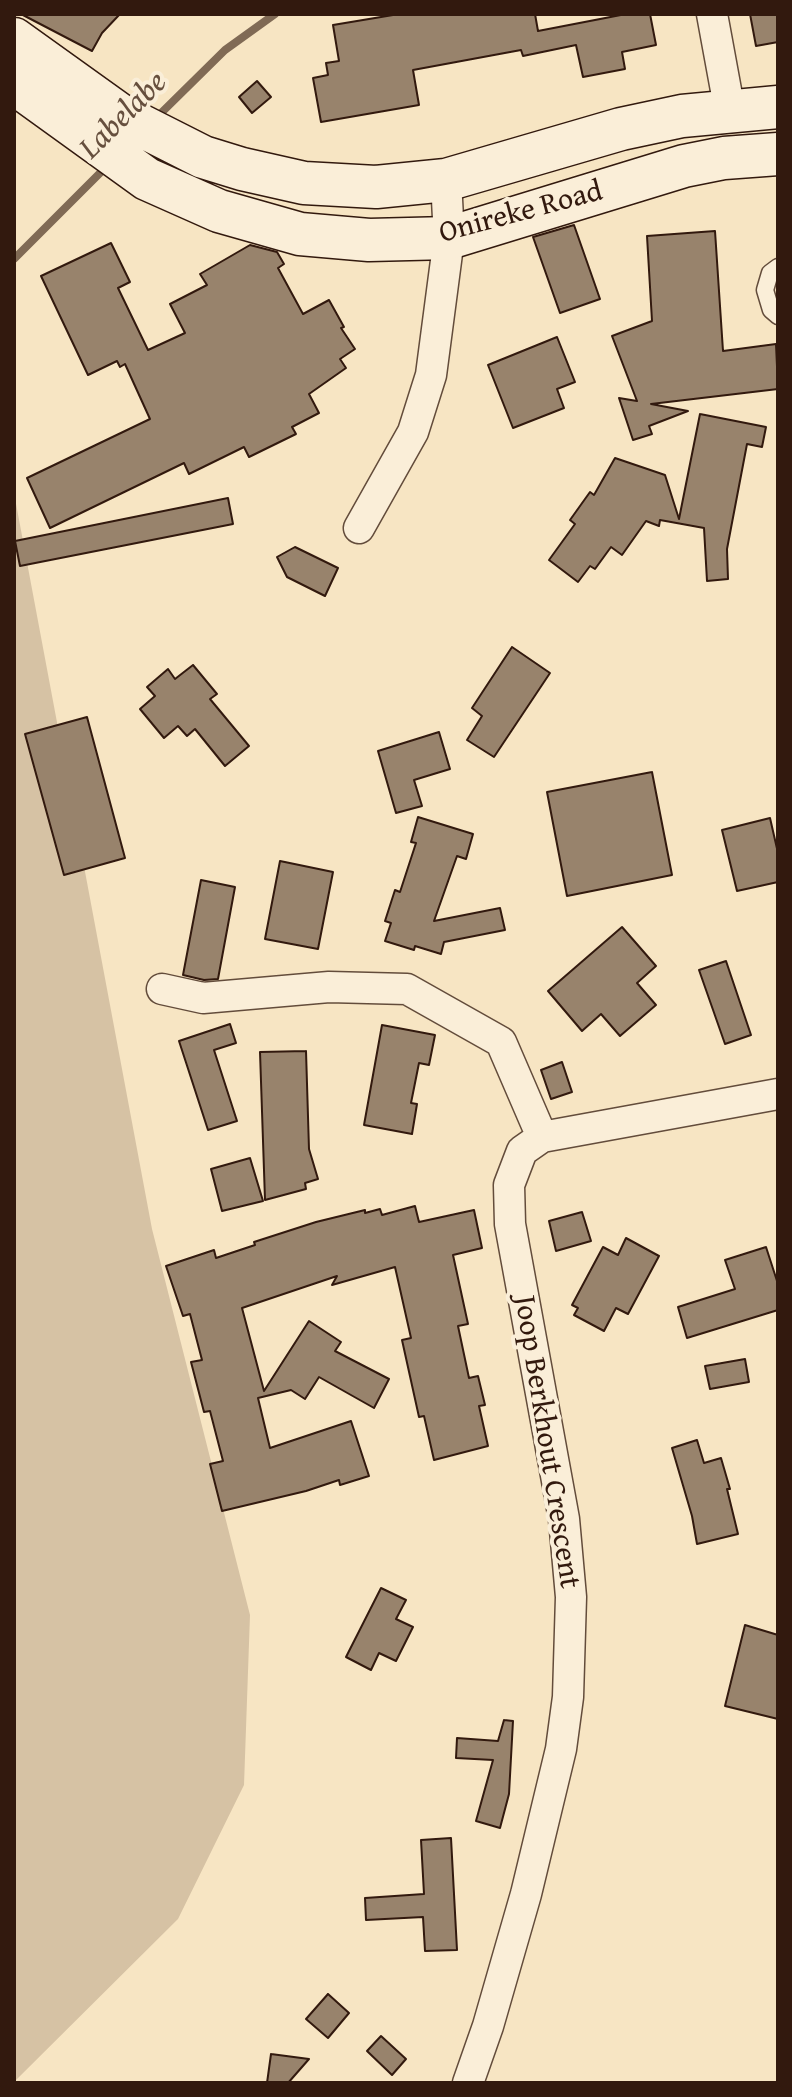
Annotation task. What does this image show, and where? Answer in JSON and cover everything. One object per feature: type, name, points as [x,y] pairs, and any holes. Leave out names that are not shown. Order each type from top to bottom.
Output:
[{"type":"main road","name":"Onireke Road","points":[[14,39],[109,130],[147,179],[219,211],[300,234],[369,240],[449,238],[684,166],[724,158],[778,154]]},
{"type":"main road","name":"Onireke Road","points":[[14,83],[109,130],[169,139],[216,161],[304,183],[376,187],[446,180],[621,129],[682,116],[778,107]]},
{"type":"street","points":[[712,14],[730,112]]},
{"type":"street","points":[[359,528],[413,432],[431,375],[449,238],[446,180]]},
{"type":"street","points":[[162,989],[203,998],[329,987],[407,989],[501,1042],[542,1137],[778,1094]]},
{"type":"street","name":"Joop Berkhout Crescent","points":[[468,2083],[484,2041],[530,1879],[561,1749],[568,1697],[571,1597],[564,1519],[510,1224],[509,1185],[522,1151],[542,1137]]},
{"type":"lane","points":[[778,267],[770,273],[765,290],[771,310],[778,316]]},
{"type":"shaded area","points":[[14,493],[152,1229],[250,1615],[244,1785],[178,1919],[14,2082]]},
{"type":"building","points":[[21,14],[120,14],[102,33],[92,51]]},
{"type":"building","points":[[399,14],[535,14],[538,31],[626,14],[650,14],[656,45],[622,52],[625,69],[583,77],[576,45],[523,56],[521,50],[413,70],[419,105],[321,122],[313,78],[328,75],[326,63],[339,61],[333,25]]},
{"type":"building","points":[[750,14],[778,14],[778,42],[756,46]]},
{"type":"building","points":[[257,81],[271,97],[252,113],[239,97]]},
{"type":"building","points":[[574,225],[600,299],[560,313],[533,237]]},
{"type":"building","points":[[715,231],[723,351],[776,344],[778,389],[651,404],[688,411],[649,426],[652,434],[633,440],[619,398],[637,401],[612,336],[652,321],[647,236]]},
{"type":"building","points":[[111,243],[130,282],[118,288],[148,350],[185,333],[170,304],[207,285],[200,274],[250,245],[277,252],[284,264],[278,268],[303,314],[329,300],[344,327],[341,328],[355,349],[340,359],[346,368],[309,394],[319,413],[292,427],[296,434],[249,457],[244,447],[189,474],[184,463],[50,528],[27,478],[150,419],[125,364],[120,367],[117,361],[88,375],[41,276]]},
{"type":"building","points":[[557,337],[575,382],[557,389],[564,408],[513,428],[488,365]]},
{"type":"building","points":[[700,414],[766,427],[762,447],[747,444],[727,549],[728,579],[707,581],[704,528],[660,520],[659,526],[646,521],[622,555],[611,547],[595,569],[590,566],[578,582],[549,560],[575,524],[570,520],[590,492],[594,495],[615,458],[665,475],[679,519]]},
{"type":"building","points":[[228,498],[233,524],[20,566],[15,541]]},
{"type":"building","points":[[295,547],[338,568],[325,596],[287,577],[277,557]]},
{"type":"building","points":[[512,647],[550,673],[494,757],[467,740],[482,716],[472,708]]},
{"type":"building","points":[[193,665],[217,694],[210,699],[249,746],[225,766],[195,729],[187,736],[178,726],[164,738],[140,709],[155,696],[147,687],[168,669],[175,679]]},
{"type":"building","points":[[87,717],[125,858],[64,875],[25,734]]},
{"type":"building","points":[[439,732],[450,769],[414,780],[422,806],[396,813],[378,751]]},
{"type":"building","points":[[652,772],[672,875],[567,896],[547,792]]},
{"type":"building","points":[[418,817],[473,834],[466,859],[457,856],[434,921],[500,908],[505,930],[444,942],[441,954],[385,941],[391,923],[385,921],[395,890],[400,892],[416,843],[411,842]]},
{"type":"building","points":[[770,818],[778,853],[778,882],[737,891],[722,830]]},
{"type":"building","points":[[280,861],[333,872],[318,949],[265,939]]},
{"type":"building","points":[[201,880],[235,887],[218,979],[204,980],[183,975]]},
{"type":"building","points":[[622,927],[656,966],[637,983],[656,1005],[620,1036],[601,1014],[582,1031],[548,991]]},
{"type":"building","points":[[726,961],[751,1035],[725,1044],[699,970]]},
{"type":"building","points":[[230,1024],[236,1043],[214,1050],[237,1121],[208,1130],[179,1041]]},
{"type":"building","points":[[382,1025],[435,1035],[429,1065],[419,1063],[411,1103],[417,1104],[412,1134],[364,1125]]},
{"type":"building","points":[[306,1051],[309,1149],[318,1179],[305,1183],[306,1189],[265,1200],[260,1052]]},
{"type":"building","points":[[562,1062],[572,1092],[551,1099],[541,1070]]},
{"type":"building","points":[[250,1158],[263,1201],[222,1211],[211,1169]]},
{"type":"building","points":[[415,1206],[419,1222],[474,1210],[482,1248],[453,1255],[468,1324],[458,1326],[469,1378],[478,1376],[485,1405],[479,1406],[488,1446],[434,1460],[424,1416],[419,1417],[402,1340],[411,1338],[395,1267],[332,1285],[337,1276],[242,1308],[264,1391],[309,1321],[341,1342],[335,1351],[389,1379],[374,1408],[319,1377],[305,1399],[291,1390],[258,1398],[270,1448],[351,1421],[369,1476],[340,1485],[339,1480],[222,1511],[210,1464],[223,1461],[210,1411],[204,1412],[191,1362],[202,1360],[190,1314],[183,1316],[166,1266],[214,1250],[216,1258],[316,1222],[365,1210],[365,1213],[380,1209],[382,1215]]},
{"type":"building","points":[[582,1212],[591,1241],[556,1251],[549,1221]]},
{"type":"building","points":[[626,1238],[659,1256],[628,1314],[616,1308],[604,1331],[574,1315],[578,1308],[572,1305],[603,1247],[618,1255]]},
{"type":"building","points":[[766,1247],[778,1284],[778,1310],[687,1338],[678,1307],[735,1289],[725,1260]]},
{"type":"building","points":[[745,1359],[749,1382],[710,1389],[705,1366]]},
{"type":"building","points":[[697,1440],[704,1463],[721,1458],[738,1534],[697,1544],[672,1448]]},
{"type":"building","points":[[381,1588],[406,1600],[396,1619],[413,1627],[396,1661],[379,1653],[371,1670],[346,1657]]},
{"type":"building","points":[[745,1625],[778,1635],[778,1719],[725,1706]]},
{"type":"building","points":[[504,1720],[513,1721],[509,1794],[500,1828],[476,1821],[493,1760],[456,1758],[457,1738],[498,1741]]},
{"type":"building","points":[[451,1838],[457,1950],[425,1951],[423,1917],[366,1920],[365,1898],[424,1894],[421,1840]]},
{"type":"building","points":[[328,1994],[349,2013],[328,2038],[306,2019]]},
{"type":"building","points":[[381,2036],[406,2059],[392,2075],[367,2051]]},
{"type":"building","points":[[271,2054],[309,2059],[288,2083],[267,2083]]},
{"type":"waterway","name":"Labelabe","points":[[154,120],[225,50],[275,14]]},
{"type":"waterway","name":"Labelabe","points":[[14,259],[107,166]]}]
